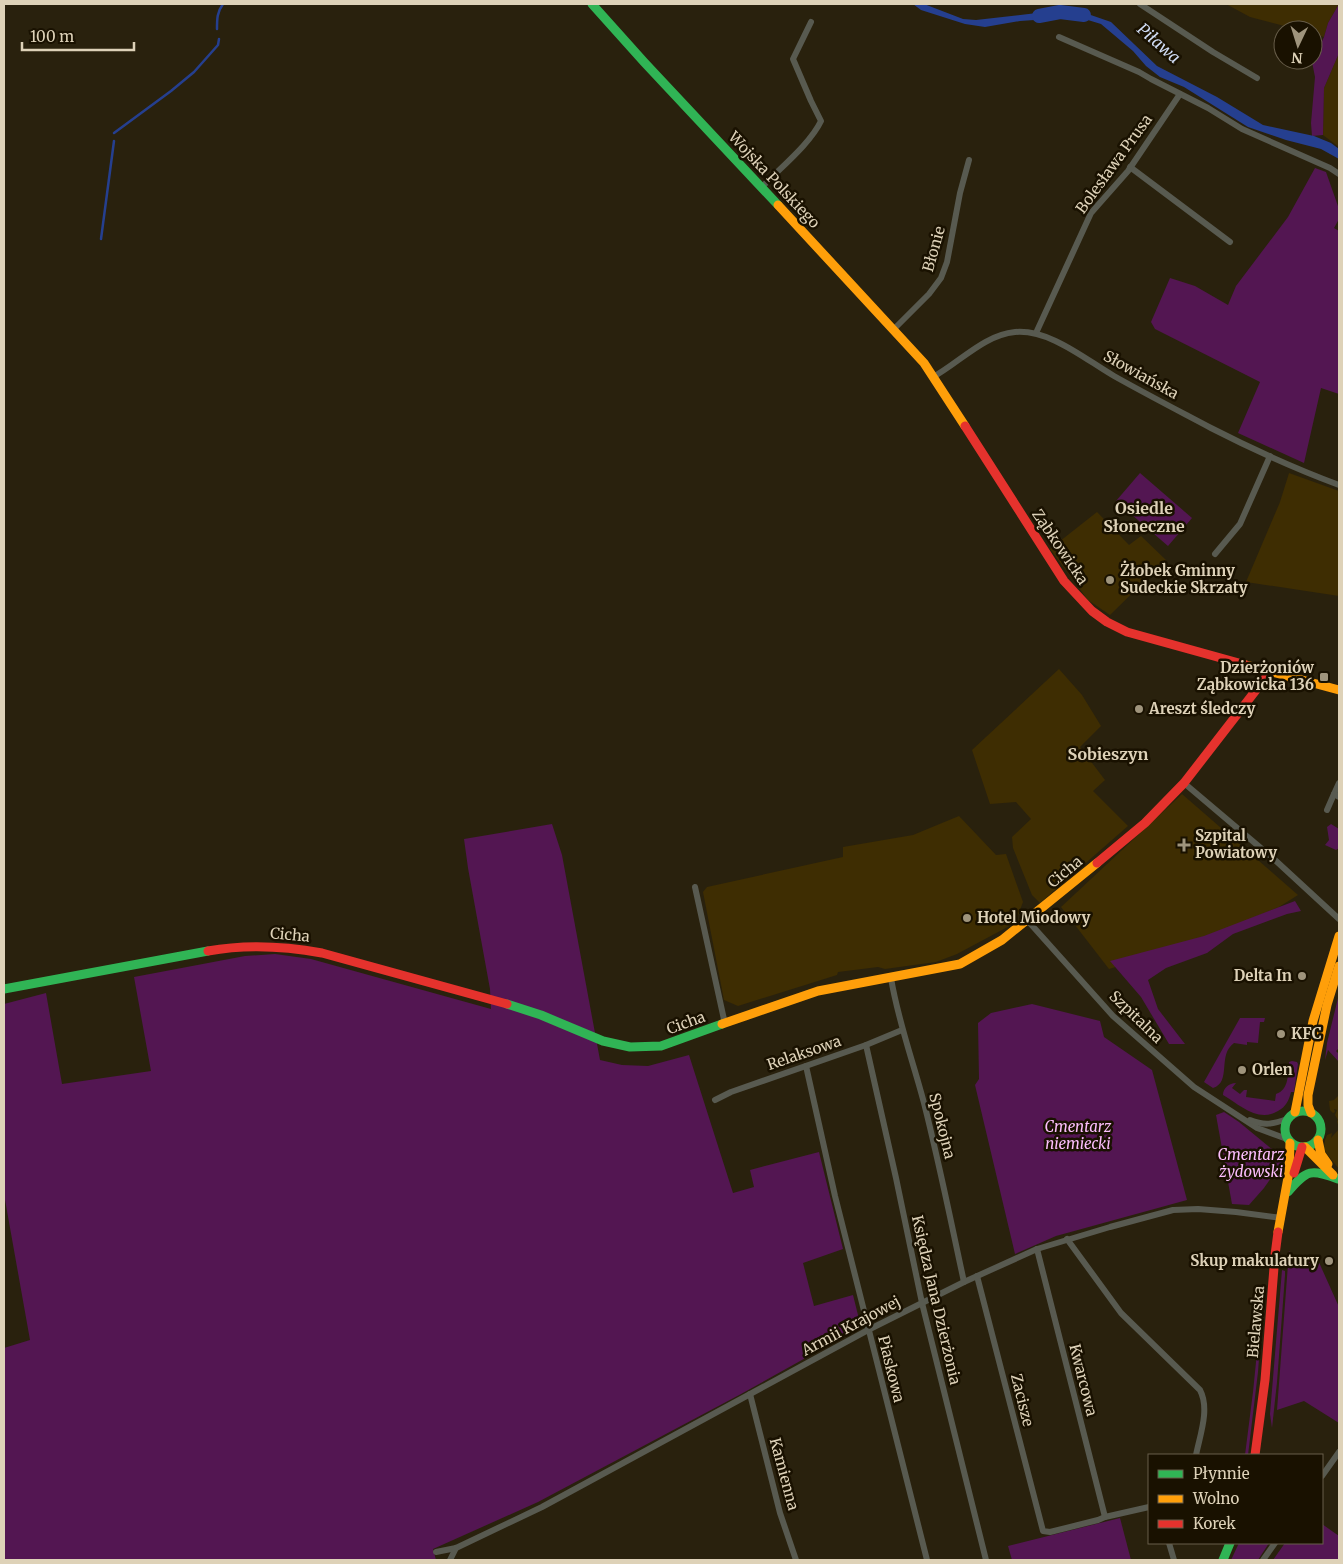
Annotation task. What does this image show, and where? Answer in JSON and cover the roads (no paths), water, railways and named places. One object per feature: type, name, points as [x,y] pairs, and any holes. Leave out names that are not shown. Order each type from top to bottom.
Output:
[{"type":"street","name":"Wojska Polskiego","points":[[592,4],[894,329],[924,363],[933,377]]},
{"type":"street","points":[[1140,4],[1213,52],[1257,78]]},
{"type":"street","points":[[762,187],[817,130],[821,121],[793,58],[811,22]]},
{"type":"street","points":[[1059,37],[1139,72],[1208,108],[1242,130],[1330,168],[1339,174]]},
{"type":"street","name":"Bolesława Prusa","points":[[1036,334],[1090,213],[1130,167],[1180,94]]},
{"type":"street","name":"Błonie","points":[[894,329],[930,294],[941,278],[947,262],[961,186],[969,160]]},
{"type":"street","points":[[1130,167],[1230,242]]},
{"type":"street","name":"Słowiańska","points":[[933,377],[993,338],[1015,332],[1036,334],[1055,341],[1209,427],[1270,456],[1339,485]]},
{"type":"street","name":"Ząbkowicka","points":[[933,377],[1064,581],[1090,611],[1108,624],[1127,632],[1339,690]]},
{"type":"street","points":[[1215,554],[1240,524],[1270,456]]},
{"type":"street","name":"Cicha","points":[[4,989],[219,949],[268,946],[312,950],[337,956],[515,1006],[548,1017],[592,1038],[616,1046],[651,1048],[661,1046],[818,991],[960,964],[1002,940],[1028,921],[1144,824],[1184,783],[1270,672]]},
{"type":"street","points":[[1184,783],[1265,852],[1339,919]]},
{"type":"street","points":[[1327,810],[1337,795],[1339,783]]},
{"type":"street","points":[[695,887],[725,1024]]},
{"type":"street","name":"Szpitalna","points":[[1028,921],[1113,1016],[1194,1087],[1256,1128],[1288,1141]]},
{"type":"street","points":[[1311,1113],[1308,1105],[1308,1095],[1339,936]]},
{"type":"street","points":[[1295,1112],[1313,1021],[1339,966]]},
{"type":"street","name":"Spokojna","points":[[892,978],[902,1030],[915,1070],[935,1147],[964,1282]]},
{"type":"street","name":"Relaksowa","points":[[715,1100],[731,1092],[866,1045],[902,1030]]},
{"type":"street","name":"Księdza Jana Dzierżonia","points":[[866,1045],[922,1303],[986,1560]]},
{"type":"street","name":"Piaskowa","points":[[806,1066],[835,1196],[927,1560]]},
{"type":"street","points":[[1306,1111],[1315,1116],[1320,1124],[1318,1140],[1321,1154],[1339,1179],[1303,1147],[1288,1141],[1284,1129],[1287,1119],[1295,1112],[1306,1111]]},
{"type":"street","name":"Szpitalna","points":[[1240,1116],[1257,1123],[1272,1124],[1287,1119]]},
{"type":"street","points":[[1303,1147],[1310,1146],[1318,1140]]},
{"type":"street","name":"Bielawska","points":[[1288,1141],[1291,1159],[1288,1192]]},
{"type":"street","name":"Bielawska","points":[[1256,1454],[1261,1421],[1276,1254],[1288,1192],[1303,1147]]},
{"type":"street","points":[[1288,1192],[1300,1177],[1310,1172],[1319,1172],[1339,1179]]},
{"type":"street","name":"Armii Krajowej","points":[[436,1552],[456,1548],[542,1506],[868,1330],[964,1282],[1037,1249],[1173,1210],[1187,1208],[1282,1218]]},
{"type":"street","points":[[1067,1239],[1121,1312],[1200,1390],[1203,1396],[1204,1413],[1196,1454]]},
{"type":"street","name":"Kwarcowa","points":[[1037,1249],[1105,1516]]},
{"type":"street","name":"Zacisze","points":[[977,1276],[1043,1531],[1050,1532],[1098,1520],[1105,1516]]},
{"type":"street","name":"Kamienna","points":[[750,1394],[780,1513],[796,1560]]},
{"type":"street","points":[[1323,1475],[1339,1452]]},
{"type":"street","points":[[1105,1516],[1148,1507]]},
{"type":"street","points":[[1169,1544],[1174,1560]]},
{"type":"street","points":[[1223,1560],[1230,1544]]},
{"type":"street","points":[[1263,1560],[1274,1544]]},
{"type":"street","points":[[450,1560],[456,1548]]},
{"type":"water","points":[[913,4],[924,4],[963,19],[976,20],[1037,13],[1085,13],[1111,22],[1157,66],[1217,97],[1263,125],[1314,136],[1331,143],[1339,149],[1339,159],[1321,149],[1248,127],[1184,87],[1160,77],[1101,24],[1078,17],[1020,21],[985,27],[965,24],[921,10]]},
{"type":"waterway","points":[[217,29],[218,16],[223,4]]},
{"type":"waterway","name":"Piława","points":[[1039,16],[1060,12],[1084,15]]},
{"type":"waterway","points":[[114,133],[194,72],[218,45],[219,39]]},
{"type":"waterway","points":[[101,239],[114,141]]},
{"type":"place","name":"Żłobek Gminny Sudeckie Skrzaty","points":[[1110,580]]},
{"type":"place","name":"Dzierżoniów Ząbkowicka 136","points":[[1324,677]]},
{"type":"place","name":"Areszt śledczy","points":[[1139,709]]},
{"type":"place","name":"Szpital Powiatowy","points":[[1184,845]]},
{"type":"place","name":"Hotel Miodowy","points":[[967,918]]},
{"type":"place","name":"Delta In","points":[[1302,976]]},
{"type":"place","name":"KFC","points":[[1281,1034]]},
{"type":"place","name":"Orlen","points":[[1242,1070]]},
{"type":"place","name":"Skup makulatury","points":[[1329,1261]]},
{"type":"district","name":"Osiedle Słoneczne","points":[[1144,517]]},
{"type":"district","name":"Sobieszyn","points":[[1108,754]]},
{"type":"park label","name":"Cmentarz niemiecki","points":[[1078,1136]]},
{"type":"park label","name":"Cmentarz żydowski","points":[[1251,1164]]}]
